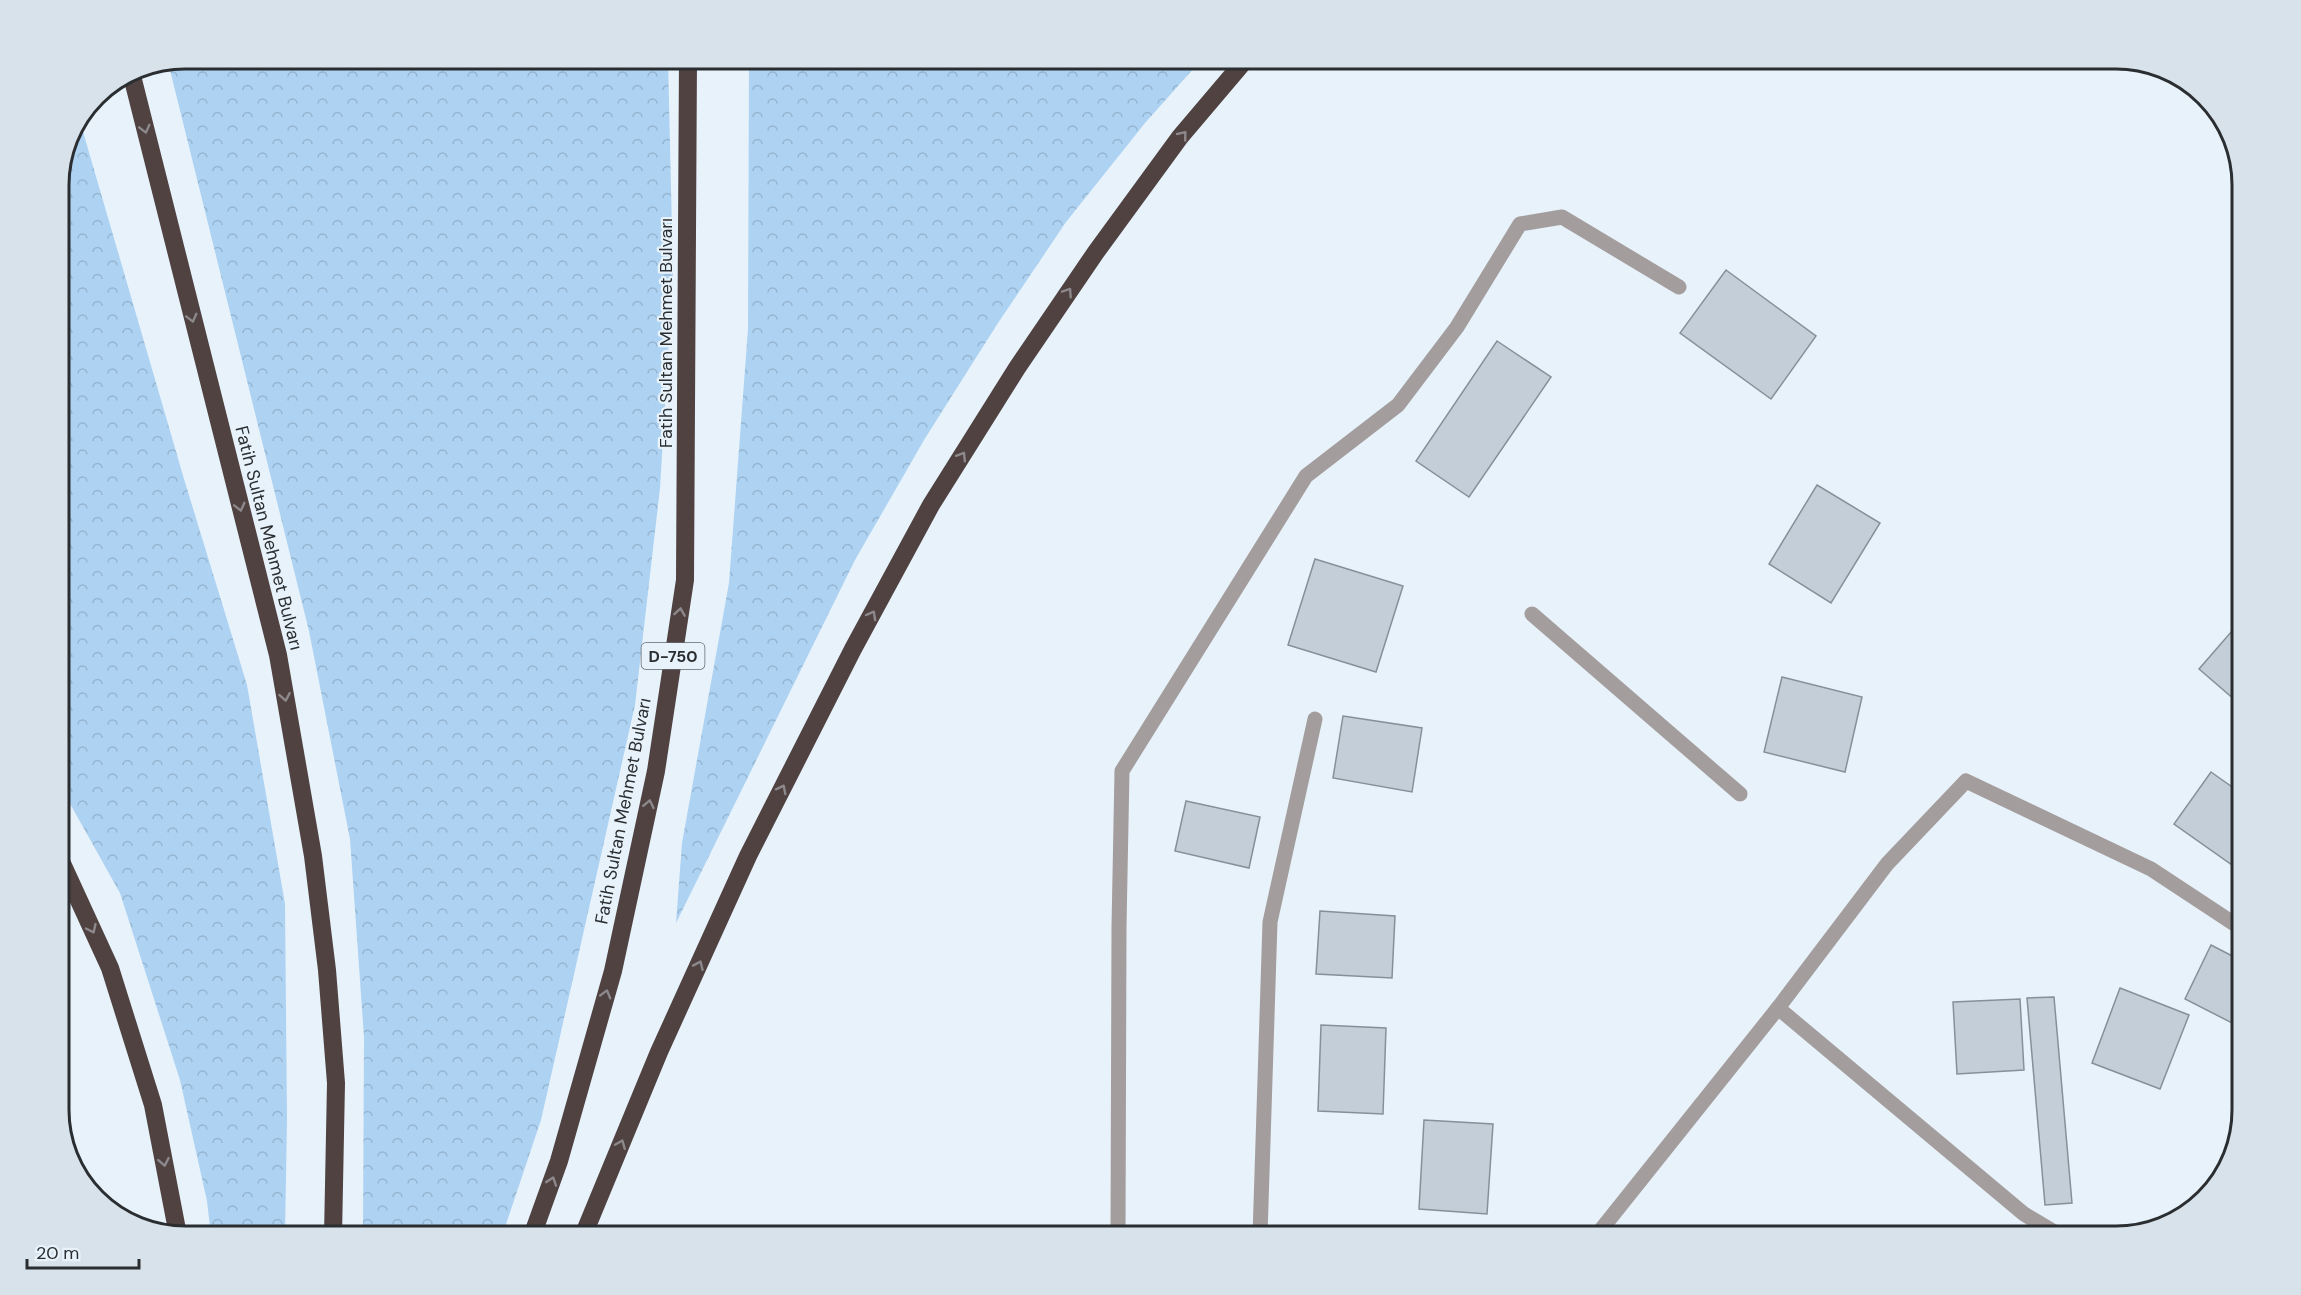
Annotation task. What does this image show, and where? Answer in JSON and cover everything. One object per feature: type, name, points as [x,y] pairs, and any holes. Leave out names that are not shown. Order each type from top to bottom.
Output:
[{"type":"highway","name":"Fatih Sultan Mehmet Bulvarı","points":[[536,1226],[559,1161],[613,971],[656,771],[685,580],[688,69]]},
{"type":"highway","points":[[587,1226],[659,1052],[748,856],[853,649],[931,505],[1017,368],[1096,252],[1180,138],[1238,69]]},
{"type":"highway","name":"Fatih Sultan Mehmet Bulvarı","points":[[133,82],[278,656],[307,821],[327,970],[336,1083],[333,1226]]},
{"type":"highway","points":[[69,879],[110,968],[153,1104],[176,1225]]},
{"type":"street","points":[[1118,1226],[1122,771],[1306,476],[1398,405],[1457,327],[1520,224],[1562,217],[1679,287]]},
{"type":"street","points":[[1532,614],[1740,794]]},
{"type":"street","points":[[1260,1226],[1270,922],[1315,719]]},
{"type":"street","points":[[1604,1226],[1778,1008],[1887,864],[1966,780],[2151,869],[2232,922]]},
{"type":"street","points":[[1778,1008],[2024,1214],[2044,1226]]},
{"type":"green space","points":[[668,69],[673,273],[660,488],[635,705],[541,1120],[505,1226],[363,1226],[364,1037],[350,839],[309,631],[170,70]]},
{"type":"green space","points":[[749,69],[1193,69],[1145,123],[1066,222],[996,326],[924,440],[855,560],[676,923],[682,843],[729,583],[748,329]]},
{"type":"green space","points":[[83,131],[184,479],[247,685],[285,904],[287,1119],[285,1226],[210,1226],[207,1201],[180,1080],[120,893],[69,802],[69,177],[73,155]]},
{"type":"building","points":[[1726,270],[1816,336],[1771,399],[1680,333]]},
{"type":"building","points":[[1497,341],[1551,377],[1469,497],[1416,461]]},
{"type":"building","points":[[1817,485],[1880,523],[1831,603],[1769,564]]},
{"type":"building","points":[[1315,559],[1403,586],[1376,672],[1288,645]]},
{"type":"building","points":[[2232,631],[2232,697],[2199,669]]},
{"type":"building","points":[[1782,677],[1862,697],[1845,772],[1764,752]]},
{"type":"building","points":[[1343,716],[1422,728],[1412,792],[1333,778]]},
{"type":"building","points":[[2211,772],[2232,787],[2232,865],[2174,824]]},
{"type":"building","points":[[1186,801],[1260,817],[1249,868],[1175,851]]},
{"type":"building","points":[[1320,911],[1395,916],[1392,978],[1316,974]]},
{"type":"building","points":[[2211,945],[2232,956],[2232,1023],[2185,999]]},
{"type":"building","points":[[2120,988],[2189,1015],[2160,1089],[2092,1063]]},
{"type":"building","points":[[2054,997],[2072,1203],[2045,1205],[2027,998]]},
{"type":"building","points":[[2020,999],[2024,1070],[1957,1074],[1953,1002]]},
{"type":"building","points":[[1321,1025],[1386,1028],[1383,1114],[1318,1111]]},
{"type":"building","points":[[1424,1120],[1493,1124],[1487,1214],[1419,1209]]}]
